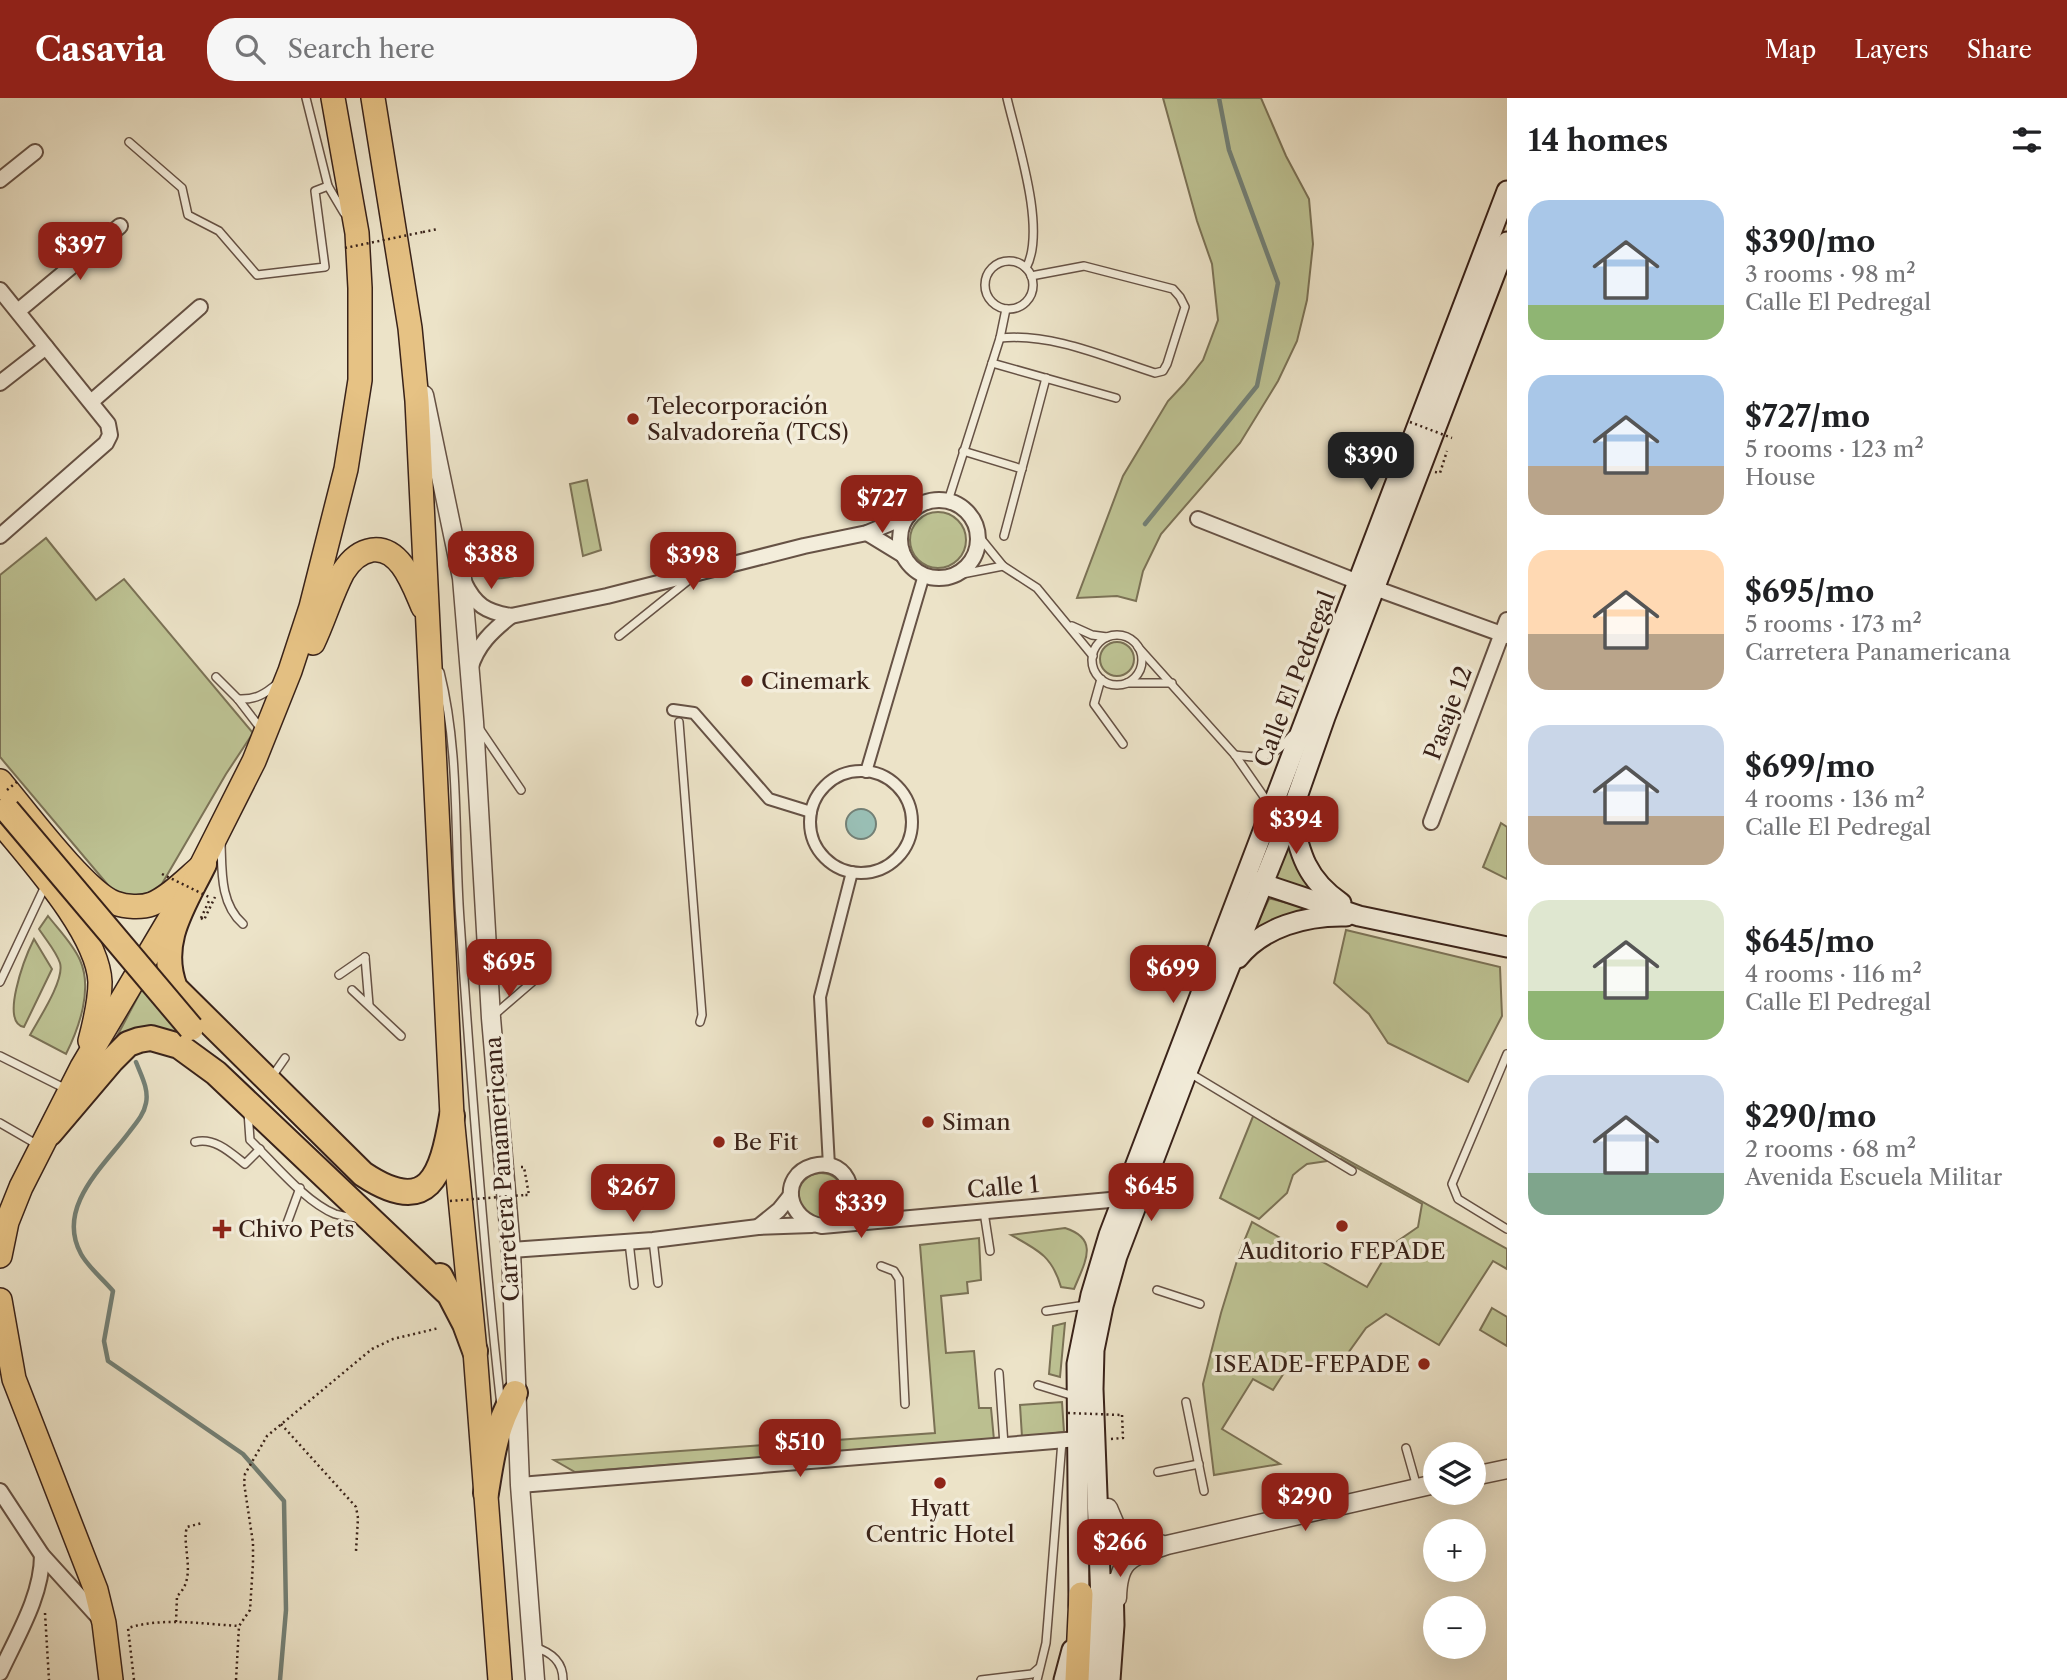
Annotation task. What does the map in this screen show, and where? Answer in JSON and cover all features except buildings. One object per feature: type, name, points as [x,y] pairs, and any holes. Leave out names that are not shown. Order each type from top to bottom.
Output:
[{"type":"highway","points":[[2,807],[191,1028],[435,1266],[465,1324],[475,1351]]},
{"type":"highway","points":[[214,872],[170,936],[167,964],[175,988],[363,1174],[401,1194],[424,1188],[435,1176],[443,1160],[452,1116]]},
{"type":"highway","points":[[46,1140],[111,1060],[128,1044],[151,1038],[186,1049],[206,1063],[446,1291]]},
{"type":"highway","points":[[486,1493],[493,1449],[502,1417],[515,1393]]},
{"type":"main road","points":[[0,1256],[7,1222],[20,1187],[82,1067],[214,872],[220,831],[266,735],[311,607],[335,520],[360,380],[360,288],[351,240],[333,98]]},
{"type":"main road","name":"Carretera Panamericana","points":[[373,98],[410,328],[418,413],[452,1116],[475,1351],[500,1680]]},
{"type":"main road","name":"Calle El Pedregal","points":[[1064,1680],[1077,1631],[1081,1594],[1070,1440],[1117,1256],[1226,972],[1291,814],[1367,585],[1507,191]]},
{"type":"main road","name":"Calle El Pedregal","points":[[1097,1680],[1101,1601],[1095,1479],[1079,1405],[1077,1364],[1089,1304],[1121,1199],[1243,878],[1306,718],[1500,279],[1507,242]]},
{"type":"main road","points":[[276,710],[302,665],[344,572],[363,552],[379,549],[393,556],[411,580],[429,632]]},
{"type":"main road","points":[[9,781],[73,867],[97,892],[115,903],[134,907],[150,905],[214,872]]},
{"type":"main road","points":[[2,807],[86,940],[96,964],[100,980],[95,1024],[82,1067]]},
{"type":"main road","points":[[1291,814],[1300,853],[1311,876],[1324,892],[1359,916]]},
{"type":"main road","points":[[1243,878],[1359,916],[1507,947]]},
{"type":"main road","points":[[1226,972],[1250,944],[1270,931],[1328,915],[1359,916]]},
{"type":"main road","points":[[0,1209],[20,1187]]},
{"type":"main road","points":[[0,1300],[14,1379],[96,1590],[104,1623],[111,1680]]},
{"type":"main road","points":[[1079,1405],[1103,1439],[1114,1625],[1110,1680]]},
{"type":"main road","points":[[1047,1674],[1081,1594]]},
{"type":"main road","points":[[1077,1680],[1081,1594]]},
{"type":"street","points":[[0,180],[35,152]]},
{"type":"street","points":[[18,311],[120,226]]},
{"type":"street","points":[[0,290],[108,424],[110,435],[106,443],[0,536]]},
{"type":"street","points":[[91,402],[200,307]]},
{"type":"street","name":"Carretera Panamericana","points":[[410,328],[462,578],[474,722],[491,1018],[510,1251],[520,1485],[535,1680]]},
{"type":"street","points":[[0,383],[46,347]]},
{"type":"street","points":[[462,578],[475,602],[497,613],[511,616],[607,596],[867,533],[908,516],[926,503],[948,501],[967,512],[973,521],[977,546],[972,559],[952,576],[937,578],[923,575],[909,565],[903,555],[900,534],[908,516]]},
{"type":"street","points":[[1198,519],[1367,585],[1505,630]]},
{"type":"street","points":[[867,533],[903,555]]},
{"type":"street","points":[[866,772],[923,575]]},
{"type":"street","points":[[469,670],[484,640],[511,616]]},
{"type":"street","name":"Pasaje 12","points":[[1431,822],[1505,630]]},
{"type":"street","points":[[673,710],[694,713],[769,799],[811,812]]},
{"type":"street","points":[[866,772],[883,777],[899,789],[910,812],[911,829],[902,852],[889,864],[874,871],[852,872],[835,866],[818,850],[812,836],[811,812],[817,798],[832,780],[846,774],[866,772]]},
{"type":"street","points":[[829,1166],[820,997],[852,872]]},
{"type":"street","points":[[812,1225],[796,1214],[791,1195],[792,1186],[803,1170],[812,1166],[829,1166],[843,1173],[850,1186],[851,1202],[844,1216],[831,1224]]},
{"type":"street","points":[[852,1194],[867,1211],[889,1220]]},
{"type":"street","points":[[758,1227],[779,1210],[791,1195]]},
{"type":"street","name":"Calle 1","points":[[510,1251],[653,1240],[758,1227],[889,1220],[1121,1199]]},
{"type":"street","points":[[520,1485],[1070,1440]]},
{"type":"street","points":[[1486,1473],[1507,1469]]},
{"type":"street","points":[[1114,1625],[1122,1568],[1129,1560],[1167,1545],[1423,1487]]},
{"type":"street","points":[[0,1491],[42,1555],[104,1623]]},
{"type":"street","points":[[1108,1508],[1119,1534],[1139,1544],[1167,1545]]},
{"type":"street","points":[[0,1672],[27,1616],[42,1571],[42,1555]]},
{"type":"lane","points":[[306,98],[328,186],[351,240]]},
{"type":"lane","points":[[1007,98],[1034,215],[1034,247],[1026,268]]},
{"type":"lane","points":[[129,142],[182,188],[188,215],[219,231],[257,275],[325,267]]},
{"type":"lane","points":[[325,267],[315,191],[328,186]]},
{"type":"lane","points":[[1004,261],[1017,262],[1026,268],[1031,276],[1033,288],[1029,299],[1016,309],[995,305],[987,296],[987,275],[995,265],[1004,261]]},
{"type":"lane","points":[[292,266],[325,267]]},
{"type":"lane","points":[[1000,338],[1022,336],[1048,340],[1155,373],[1163,370],[1167,363],[1185,307],[1172,289],[1084,266],[1031,276]]},
{"type":"lane","points":[[948,501],[1000,338],[1006,309]]},
{"type":"lane","points":[[992,363],[1116,398]]},
{"type":"lane","points":[[1004,536],[1046,378]]},
{"type":"lane","points":[[963,450],[1022,470]]},
{"type":"lane","points":[[977,534],[1003,566],[1032,583],[1093,656]]},
{"type":"lane","points":[[952,576],[1003,566]]},
{"type":"lane","points":[[620,636],[696,573]]},
{"type":"lane","points":[[1068,624],[1092,635],[1125,636],[1172,683],[1235,755],[1272,807]]},
{"type":"lane","points":[[429,632],[448,709],[469,1063],[502,1417]]},
{"type":"lane","points":[[1107,637],[1097,645],[1093,656],[1094,670],[1101,679],[1114,685],[1172,683]]},
{"type":"lane","points":[[1126,683],[1136,676],[1141,667],[1142,657],[1138,648]]},
{"type":"lane","points":[[238,699],[250,700],[261,696],[290,671]]},
{"type":"lane","points":[[216,677],[238,699],[266,735]]},
{"type":"lane","points":[[1101,679],[1094,704],[1123,744]]},
{"type":"lane","points":[[1235,755],[1259,759],[1272,755],[1306,718]]},
{"type":"lane","points":[[474,722],[521,790]]},
{"type":"lane","points":[[679,722],[702,1014],[700,1022]]},
{"type":"lane","points":[[214,872],[228,907],[243,924]]},
{"type":"lane","points":[[0,982],[48,880]]},
{"type":"lane","points":[[339,975],[365,957],[369,1006]]},
{"type":"lane","points":[[491,1018],[538,977]]},
{"type":"lane","points":[[352,990],[401,1036]]},
{"type":"lane","points":[[1507,1054],[1452,1184],[1458,1199],[1507,1229]]},
{"type":"lane","points":[[0,1056],[70,1091]]},
{"type":"lane","points":[[268,1081],[285,1059]]},
{"type":"lane","points":[[1187,1072],[1352,1171]]},
{"type":"lane","points":[[248,1103],[250,1140],[300,1188],[324,1209],[337,1215],[372,1221]]},
{"type":"lane","points":[[0,1123],[46,1140]]},
{"type":"lane","points":[[195,1142],[210,1141],[225,1148],[245,1164],[260,1149]]},
{"type":"lane","points":[[286,1226],[300,1188]]},
{"type":"lane","points":[[984,1212],[990,1251]]},
{"type":"lane","points":[[653,1240],[658,1283]]},
{"type":"lane","points":[[629,1242],[634,1285]]},
{"type":"lane","points":[[881,1266],[894,1271],[898,1279],[905,1404]]},
{"type":"lane","points":[[1157,1290],[1200,1304]]},
{"type":"lane","points":[[1046,1311],[1089,1304]]},
{"type":"lane","points":[[999,1373],[1003,1445]]},
{"type":"lane","points":[[1038,1385],[1079,1405]]},
{"type":"lane","points":[[1186,1402],[1204,1491]]},
{"type":"lane","points":[[1047,1674],[1048,1619],[1070,1440]]},
{"type":"lane","points":[[1406,1448],[1417,1488]]},
{"type":"lane","points":[[1158,1472],[1199,1464]]},
{"type":"lane","points":[[533,1647],[549,1651],[563,1671],[563,1680]]},
{"type":"lane","points":[[981,1680],[1047,1674]]},
{"type":"lane","points":[[1038,1680],[1047,1674]]},
{"type":"path","points":[[351,240],[438,229]]},
{"type":"path","points":[[1410,422],[1452,438]]},
{"type":"path","points":[[1440,473],[1448,450]]},
{"type":"path","points":[[2,807],[9,781]]},
{"type":"path","points":[[162,874],[211,898],[201,918],[204,920],[214,872]]},
{"type":"path","points":[[450,1201],[529,1195],[524,1167]]},
{"type":"path","points":[[236,1680],[239,1626],[250,1610],[253,1563],[253,1543],[244,1483],[247,1471],[267,1436],[372,1349],[393,1339],[439,1328]]},
{"type":"path","points":[[1079,1405],[1122,1415],[1123,1438]]},
{"type":"path","points":[[281,1424],[356,1507],[356,1551]]},
{"type":"path","points":[[176,1622],[177,1596],[185,1584],[188,1555],[185,1533],[187,1527],[202,1523]]},
{"type":"path","points":[[44,1608],[49,1680]]},
{"type":"path","points":[[134,1680],[128,1628],[139,1624],[176,1622],[239,1626]]},
{"type":"green space","points":[[1163,98],[1261,98],[1286,156],[1309,199],[1313,244],[1307,300],[1297,341],[1278,381],[1240,443],[1161,534],[1143,571],[1136,601],[1117,596],[1077,598],[1123,476],[1168,401],[1203,360],[1218,320],[1212,264],[1197,221]]},
{"type":"green space","points":[[587,480],[601,550],[583,556],[570,484]]},
{"type":"green space","points":[[932,512],[944,512],[954,516],[962,524],[966,540],[962,556],[954,564],[944,568],[932,568],[922,564],[914,556],[910,546],[910,534],[914,524],[922,516]]},
{"type":"green space","points":[[46,538],[96,600],[124,579],[253,733],[156,894],[137,898],[113,891],[0,757],[0,575]]},
{"type":"green space","points":[[513,544],[519,575],[495,579],[482,575],[477,570],[470,554]]},
{"type":"green space","points":[[1117,642],[1129,647],[1134,659],[1129,671],[1117,676],[1105,671],[1100,659],[1105,647]]},
{"type":"green space","points":[[1501,823],[1507,827],[1507,879],[1483,867]]},
{"type":"green space","points":[[1287,844],[1300,873],[1320,898],[1273,880]]},
{"type":"green space","points":[[1269,899],[1272,899],[1315,910],[1253,932]]},
{"type":"green space","points":[[48,916],[74,948],[84,971],[83,1008],[66,1054],[30,1035],[59,979],[60,963],[39,929]]},
{"type":"green space","points":[[1346,930],[1500,967],[1502,1016],[1468,1082],[1388,1043],[1369,1014],[1334,983]]},
{"type":"green space","points":[[34,939],[52,969],[24,1027],[17,1023],[14,1003],[20,975]]},
{"type":"green space","points":[[142,989],[198,1048],[115,1040]]},
{"type":"green space","name":"ISEADE-FEPADE","points":[[1256,1109],[1507,1249],[1507,1269],[1493,1261],[1439,1345],[1386,1314],[1366,1328],[1338,1367],[1322,1356],[1311,1368],[1298,1368],[1291,1362],[1273,1390],[1253,1379],[1222,1429],[1280,1464],[1214,1475],[1203,1384],[1221,1313],[1252,1222],[1367,1287],[1392,1245],[1418,1227],[1422,1204],[1341,1159],[1307,1164],[1293,1175],[1287,1193],[1259,1219],[1220,1198]]},
{"type":"green space","points":[[821,1173],[837,1180],[844,1196],[837,1212],[821,1219],[805,1212],[798,1196],[805,1180]]},
{"type":"green space","points":[[1065,1228],[1083,1238],[1086,1245],[1085,1261],[1074,1289],[1061,1287],[1053,1268],[1043,1255],[1011,1235]]},
{"type":"green space","points":[[979,1238],[981,1280],[967,1282],[968,1293],[941,1296],[946,1353],[974,1351],[979,1408],[991,1408],[994,1440],[575,1472],[554,1460],[935,1433],[920,1245]]},
{"type":"green space","points":[[1492,1308],[1507,1317],[1507,1346],[1480,1330]]},
{"type":"green space","points":[[1065,1323],[1060,1377],[1049,1374],[1053,1326]]},
{"type":"green space","points":[[1062,1402],[1064,1432],[1022,1437],[1020,1405]]},
{"type":"water","points":[[861,809],[872,813],[876,824],[872,835],[861,839],[850,835],[846,824],[850,813]]},
{"type":"waterway","points":[[1145,524],[1257,386],[1278,283],[1229,150],[1219,98]]},
{"type":"waterway","points":[[136,1062],[145,1087],[145,1107],[138,1121],[86,1188],[78,1203],[74,1220],[75,1237],[84,1259],[113,1291],[104,1341],[108,1361],[243,1454],[284,1501],[286,1610],[280,1680]]},
{"type":"place","name":"Telecorporación Salvadoreña (TCS)","points":[[633,419]]},
{"type":"place","name":"Cinemark","points":[[747,681]]},
{"type":"place","name":"Siman","points":[[928,1122]]},
{"type":"place","name":"Be Fit","points":[[719,1142]]},
{"type":"place","name":"Auditorio FEPADE","points":[[1342,1226]]},
{"type":"place","name":"Chivo Pets","points":[[222,1229]]},
{"type":"place","name":"ISEADE-FEPADE","points":[[1424,1364]]},
{"type":"place","name":"Hyatt Centric Hotel","points":[[940,1483]]}]
